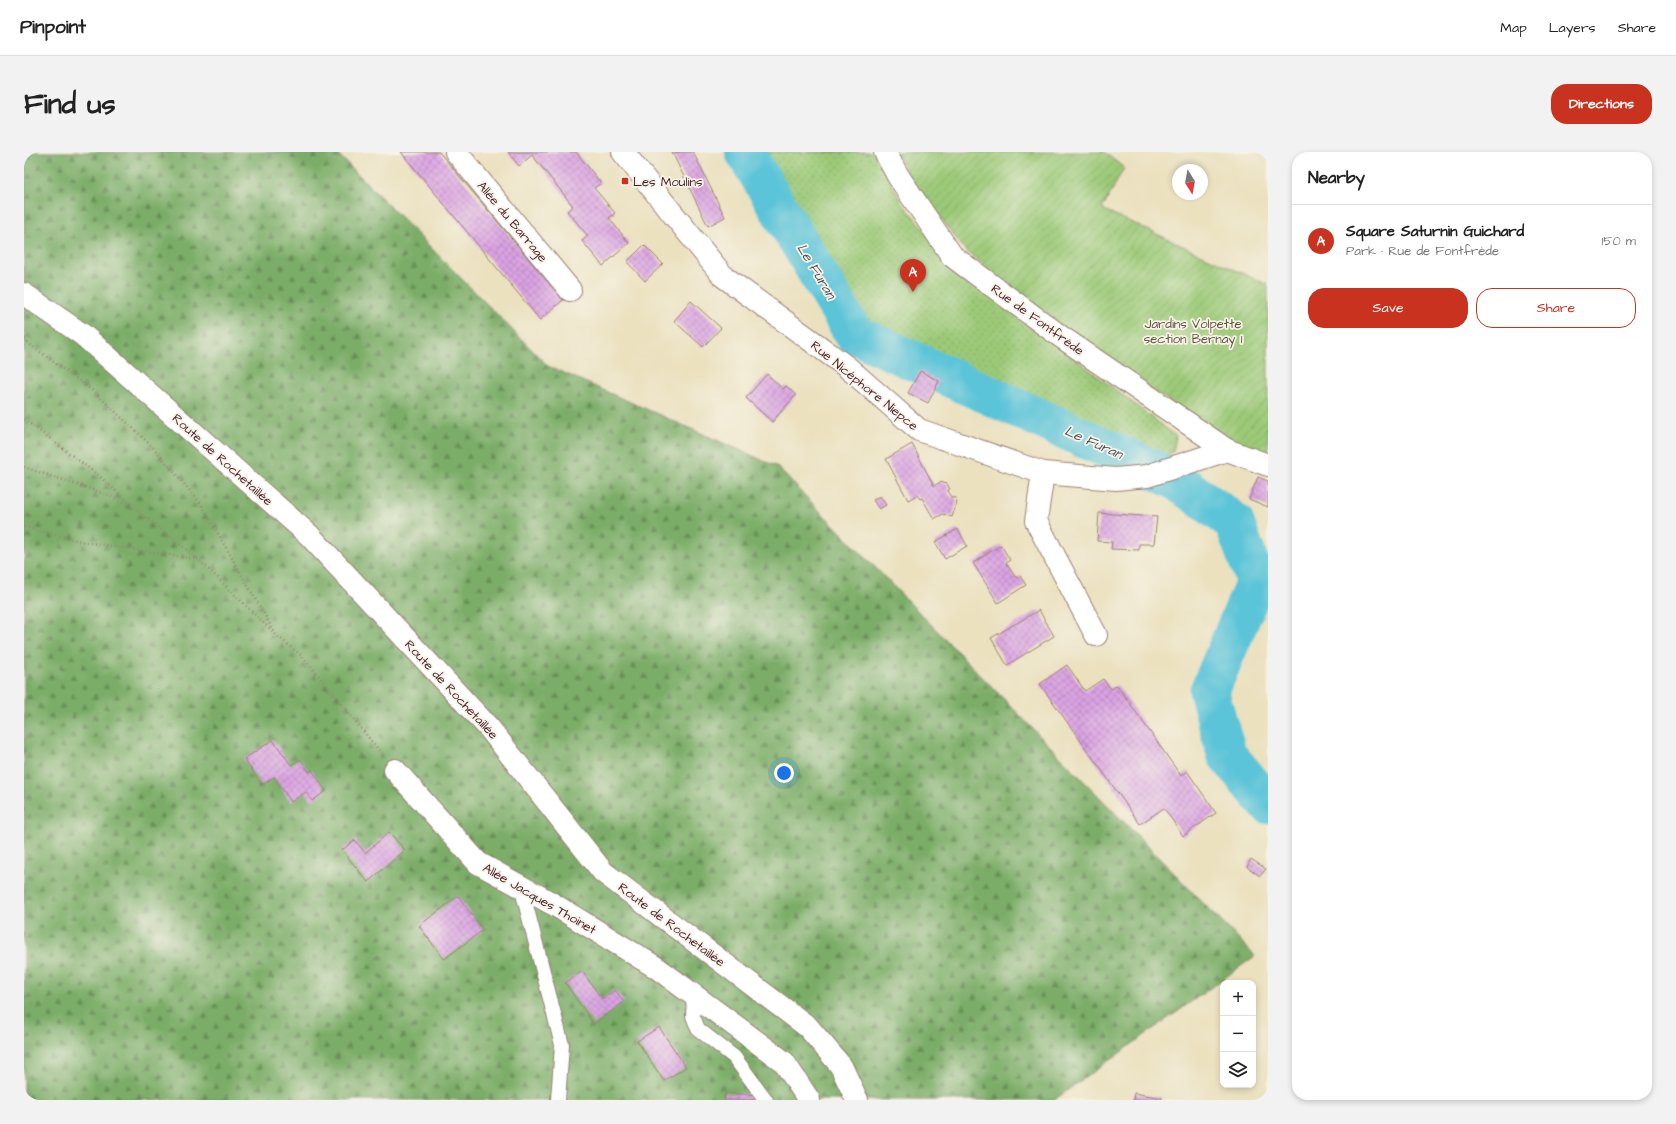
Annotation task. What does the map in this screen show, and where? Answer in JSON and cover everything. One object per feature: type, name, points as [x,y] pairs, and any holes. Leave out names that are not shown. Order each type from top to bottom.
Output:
[{"type":"street","name":"Allée du Barrage","points":[[456,152],[570,290]]},
{"type":"street","name":"Rue Nicéphore Niepce","points":[[623,152],[723,276],[847,367],[919,430],[1043,473],[1116,479],[1147,476],[1226,450]]},
{"type":"street","name":"Rue de Fontfrède","points":[[885,152],[898,176],[952,256],[1060,336],[1226,450]]},
{"type":"street","name":"Route de Rochetaillée","points":[[24,294],[83,335],[309,535],[489,728],[603,872],[808,1027],[841,1066],[857,1100]]},
{"type":"street","points":[[1226,450],[1268,465]]},
{"type":"street","points":[[1043,473],[1036,521],[1096,635]]},
{"type":"street","name":"Allée Jacques Thoinet","points":[[395,770],[478,863],[553,904],[657,968],[784,1062],[809,1100]]},
{"type":"lane","points":[[521,886],[562,1045],[558,1100]]},
{"type":"lane","points":[[694,996],[693,1016],[698,1029],[734,1057],[766,1100]]},
{"type":"path","points":[[24,340],[93,391],[152,446],[201,504],[276,635]]},
{"type":"path","points":[[24,419],[99,476],[136,509],[198,559],[276,635],[304,658],[395,770]]},
{"type":"path","points":[[24,467],[108,495],[136,509]]},
{"type":"path","points":[[24,527],[84,542],[198,559]]},
{"type":"green space","points":[[24,152],[336,152],[548,366],[776,466],[1255,956],[1054,1100],[24,1100]]},
{"type":"green space","points":[[760,152],[874,152],[901,201],[951,264],[1176,436],[1173,452],[1161,457],[1070,421],[929,359],[915,347],[896,342],[854,319]]},
{"type":"green space","name":"Jardins Volpette section Bernay 1","points":[[896,152],[1104,152],[1124,168],[1102,209],[1268,285],[1268,456],[1232,442],[1115,366],[966,251],[909,176]]},
{"type":"building","points":[[401,152],[439,152],[563,300],[540,320]]},
{"type":"building","points":[[508,152],[576,152],[601,183],[594,188],[615,213],[609,218],[629,243],[603,266],[582,241],[588,236],[567,211],[573,206],[532,155],[519,166]]},
{"type":"building","points":[[672,152],[693,152],[725,217],[708,226]]},
{"type":"building","points":[[644,245],[663,264],[645,281],[627,262]]},
{"type":"building","points":[[691,301],[721,328],[703,347],[674,321]]},
{"type":"building","points":[[920,371],[939,381],[928,403],[908,393]]},
{"type":"building","points":[[767,374],[783,389],[786,386],[796,395],[772,422],[746,398]]},
{"type":"building","points":[[912,444],[934,486],[940,482],[947,484],[950,489],[947,491],[957,502],[952,517],[943,514],[934,519],[922,498],[920,499],[917,495],[908,500],[886,459]]},
{"type":"building","points":[[1258,477],[1268,481],[1268,507],[1249,499]]},
{"type":"building","points":[[880,496],[886,505],[879,509],[873,500]]},
{"type":"building","points":[[1099,513],[1157,517],[1154,544],[1139,544],[1139,550],[1111,549],[1112,542],[1097,541]]},
{"type":"building","points":[[958,529],[967,546],[945,559],[935,542]]},
{"type":"building","points":[[1001,545],[1010,560],[1006,563],[1016,578],[1020,576],[1026,585],[998,603],[973,563]]},
{"type":"building","points":[[1039,610],[1054,636],[1007,665],[991,638]]},
{"type":"building","points":[[1067,665],[1085,691],[1103,679],[1111,689],[1117,685],[1181,776],[1187,771],[1216,813],[1183,836],[1164,808],[1140,824],[1040,684]]},
{"type":"building","points":[[273,740],[291,765],[300,759],[309,772],[312,770],[326,791],[312,801],[306,792],[291,802],[274,777],[262,785],[244,759]]},
{"type":"building","points":[[389,832],[405,850],[368,882],[342,850],[355,840],[365,853]]},
{"type":"building","points":[[1251,859],[1266,869],[1260,876],[1247,867]]},
{"type":"building","points":[[458,896],[483,930],[444,959],[419,926]]},
{"type":"building","points":[[582,971],[602,999],[615,990],[624,1002],[594,1024],[565,983]]},
{"type":"building","points":[[659,1027],[686,1067],[664,1081],[637,1041]]},
{"type":"building","points":[[725,1093],[758,1095],[757,1100],[724,1100]]},
{"type":"building","points":[[1134,1093],[1162,1098],[1161,1100],[1133,1100]]},
{"type":"waterway","name":"Le Furan","points":[[745,152],[854,334],[1174,479],[1234,522],[1256,581],[1209,692],[1227,755],[1268,804]]},
{"type":"place","name":"Les Moulins","points":[[625,181]]},
{"type":"place","name":"Square Saturnin Guichard","points":[[913,292]]}]
